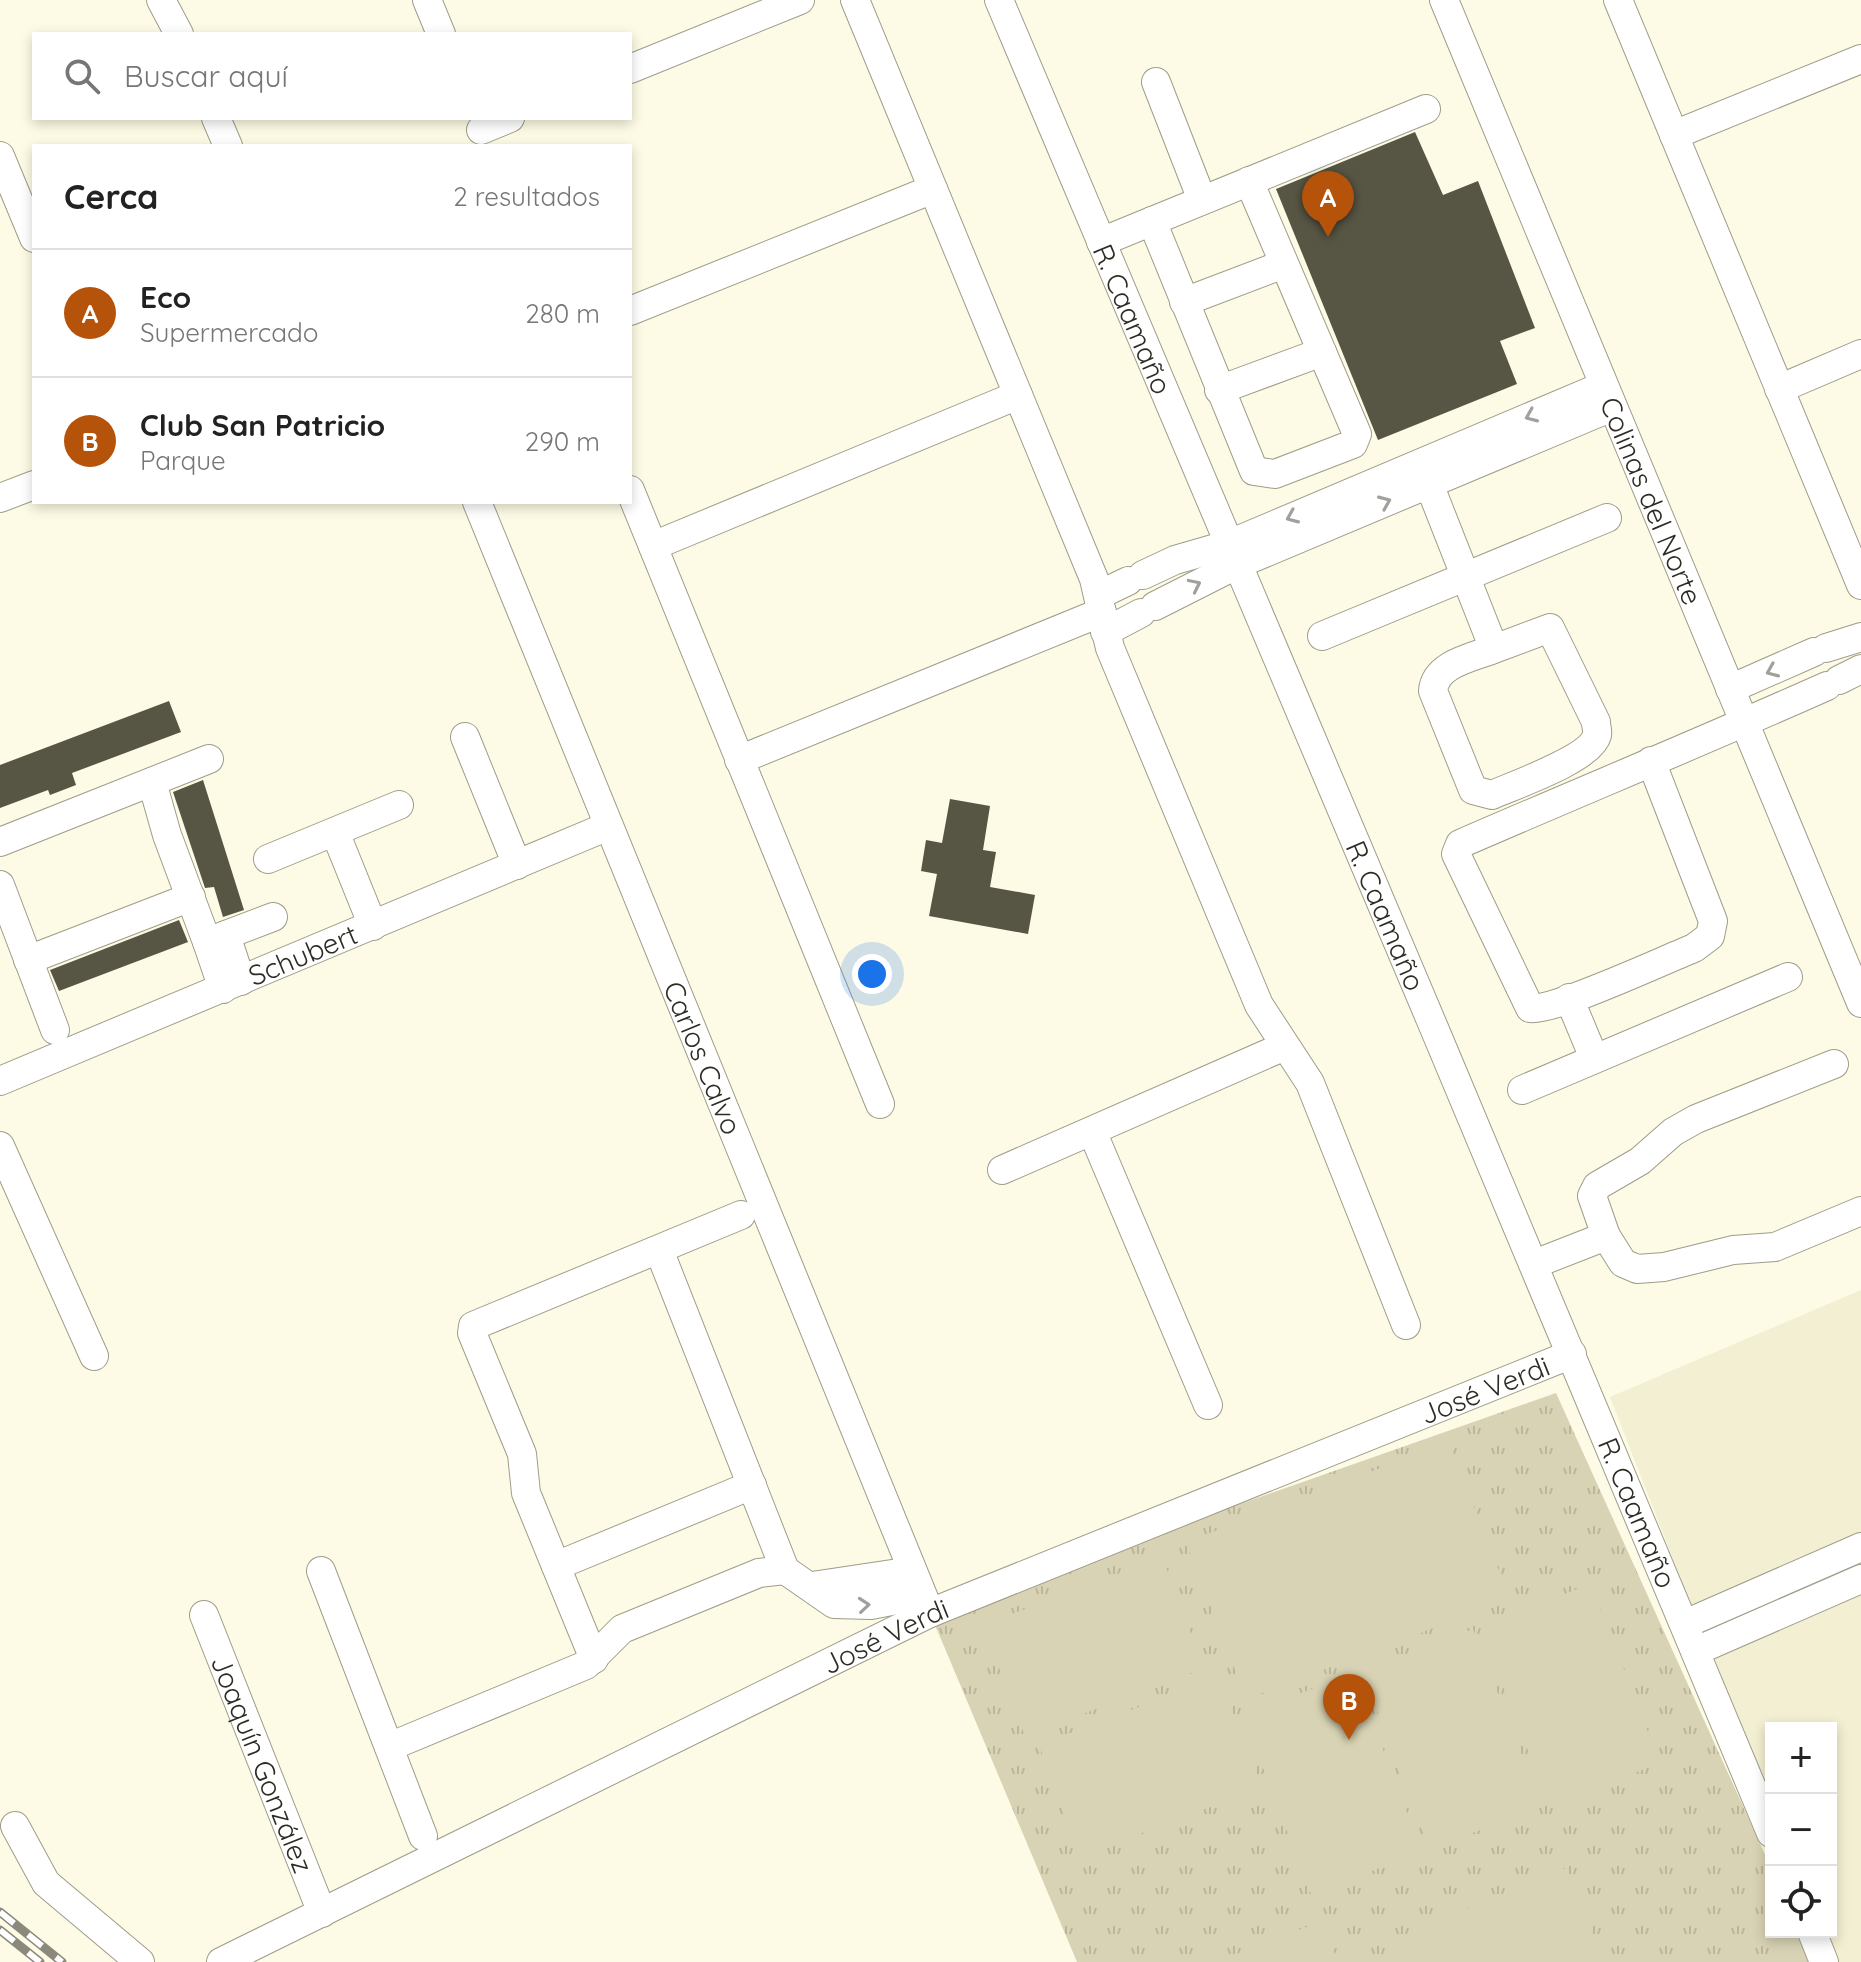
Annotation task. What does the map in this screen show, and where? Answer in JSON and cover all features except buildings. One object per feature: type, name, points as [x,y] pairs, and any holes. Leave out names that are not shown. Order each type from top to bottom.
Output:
[{"type":"street","points":[[161,0],[178,32]]},
{"type":"street","points":[[427,0],[440,32]]},
{"type":"street","points":[[632,68],[800,0]]},
{"type":"street","points":[[855,0],[1018,395],[1259,1005],[1310,1083],[1406,1325]]},
{"type":"street","name":"R. Caamaño","points":[[999,0],[1231,555],[1537,1263],[1765,1818]]},
{"type":"street","name":"Colinas del Norte","points":[[1444,0],[1861,1003]]},
{"type":"street","points":[[1618,0],[1861,585]]},
{"type":"street","points":[[1674,135],[1861,59]]},
{"type":"street","points":[[1156,82],[1202,200]]},
{"type":"street","points":[[1101,242],[1426,109]]},
{"type":"street","points":[[217,120],[227,144]]},
{"type":"street","points":[[481,131],[506,120]]},
{"type":"street","points":[[0,156],[32,233]]},
{"type":"street","points":[[1152,221],[1248,462],[1254,471],[1275,474],[1357,440],[1249,181]]},
{"type":"street","points":[[632,310],[933,189]]},
{"type":"street","points":[[1184,302],[1284,264]]},
{"type":"street","points":[[1219,390],[1322,352]]},
{"type":"street","points":[[1779,389],[1861,354]]},
{"type":"street","points":[[653,546],[1018,395]]},
{"type":"street","points":[[1102,613],[1135,578],[1175,560],[1231,555],[1429,484],[1608,396]]},
{"type":"street","points":[[739,760],[1102,613],[1148,610],[1231,555],[1608,396]]},
{"type":"street","points":[[1429,484],[1494,649]]},
{"type":"street","points":[[0,498],[32,486]]},
{"type":"street","points":[[632,495],[880,1104]]},
{"type":"street","name":"Carlos Calvo","points":[[478,504],[598,830],[921,1593]]},
{"type":"street","points":[[1322,636],[1466,579],[1607,518]]},
{"type":"street","points":[[1550,628],[1596,722],[1597,735],[1588,748],[1565,762],[1492,795],[1483,795],[1473,790],[1433,691],[1433,680],[1439,672],[1494,649],[1550,628]]},
{"type":"street","points":[[1730,689],[1820,650],[1861,637]]},
{"type":"street","points":[[1651,761],[1713,921],[1710,936],[1694,948],[1539,1010],[1525,1003],[1456,854],[1460,844],[1651,761],[1744,723],[1842,678]]},
{"type":"street","points":[[530,689],[598,830]]},
{"type":"street","points":[[465,737],[517,865]]},
{"type":"street","points":[[0,842],[209,759]]},
{"type":"street","points":[[152,782],[167,835],[191,897],[216,938],[232,985]]},
{"type":"street","points":[[268,859],[399,805]]},
{"type":"street","name":"Schubert","points":[[0,1081],[598,830]]},
{"type":"street","points":[[335,832],[373,926]]},
{"type":"street","points":[[0,885],[55,1030]]},
{"type":"street","points":[[28,960],[191,897]]},
{"type":"street","points":[[216,938],[273,917]]},
{"type":"street","points":[[1522,1090],[1788,977]]},
{"type":"street","points":[[1569,998],[1594,1058]]},
{"type":"street","points":[[1002,1170],[1285,1046]]},
{"type":"street","points":[[1834,1064],[1696,1119],[1673,1132],[1640,1161],[1597,1186],[1592,1196],[1606,1236],[1623,1263],[1637,1269],[1664,1267],[1733,1250],[1775,1247],[1861,1211]]},
{"type":"street","points":[[1092,1131],[1208,1405]]},
{"type":"street","points":[[0,1146],[94,1356]]},
{"type":"street","points":[[594,1659],[526,1493],[522,1454],[472,1333],[473,1326],[741,1215]]},
{"type":"street","points":[[1537,1263],[1606,1236]]},
{"type":"street","points":[[659,1250],[785,1570]]},
{"type":"street","name":"José Verdi","points":[[221,1962],[322,1913],[921,1593],[1572,1354]]},
{"type":"street","points":[[556,1566],[752,1485]]},
{"type":"street","points":[[1685,1624],[1861,1547]]},
{"type":"street","points":[[389,1747],[594,1659],[622,1629],[759,1573],[785,1570],[834,1604],[854,1606],[921,1593]]},
{"type":"street","points":[[321,1571],[423,1836]]},
{"type":"street","points":[[1696,1651],[1861,1579]]},
{"type":"street","name":"Joaquín González","points":[[204,1615],[322,1913]]},
{"type":"street","points":[[15,1826],[46,1883],[140,1962]]},
{"type":"street","points":[[1814,1938],[1824,1962]]},
{"type":"shaded area","points":[[1861,1290],[1861,1962],[1830,1962],[1820,1938],[1837,1938],[1837,1722],[1765,1722],[1765,1796],[1610,1397]]},
{"type":"green space","points":[[1556,1393],[1765,1855],[1765,1938],[1803,1938],[1814,1962],[1077,1962],[930,1613]]},
{"type":"green space","points":[[1449,1442],[1510,1599],[1246,1699],[1186,1542]]},
{"type":"green space","points":[[1162,1557],[1204,1668],[1025,1736],[983,1625]]},
{"type":"green space","points":[[1591,1584],[1660,1763],[1549,1805],[1480,1626]]},
{"type":"green space","points":[[1473,1629],[1542,1807],[1430,1849],[1362,1671]]},
{"type":"green space","points":[[1354,1673],[1422,1852],[1311,1894],[1243,1715]]},
{"type":"green space","points":[[1218,1677],[1261,1788],[1081,1856],[1039,1745]]},
{"type":"green space","points":[[1566,1868],[1605,1962],[1410,1962],[1399,1937]]},
{"type":"green space","points":[[1322,1921],[1338,1962],[1216,1962]]},
{"type":"railway","points":[[0,1912],[62,1962]]},
{"type":"railway","points":[[0,1930],[40,1962]]},
{"type":"place","name":"Eco","points":[[1328,237]]},
{"type":"place","name":"Club San Patricio","points":[[1349,1740]]}]
